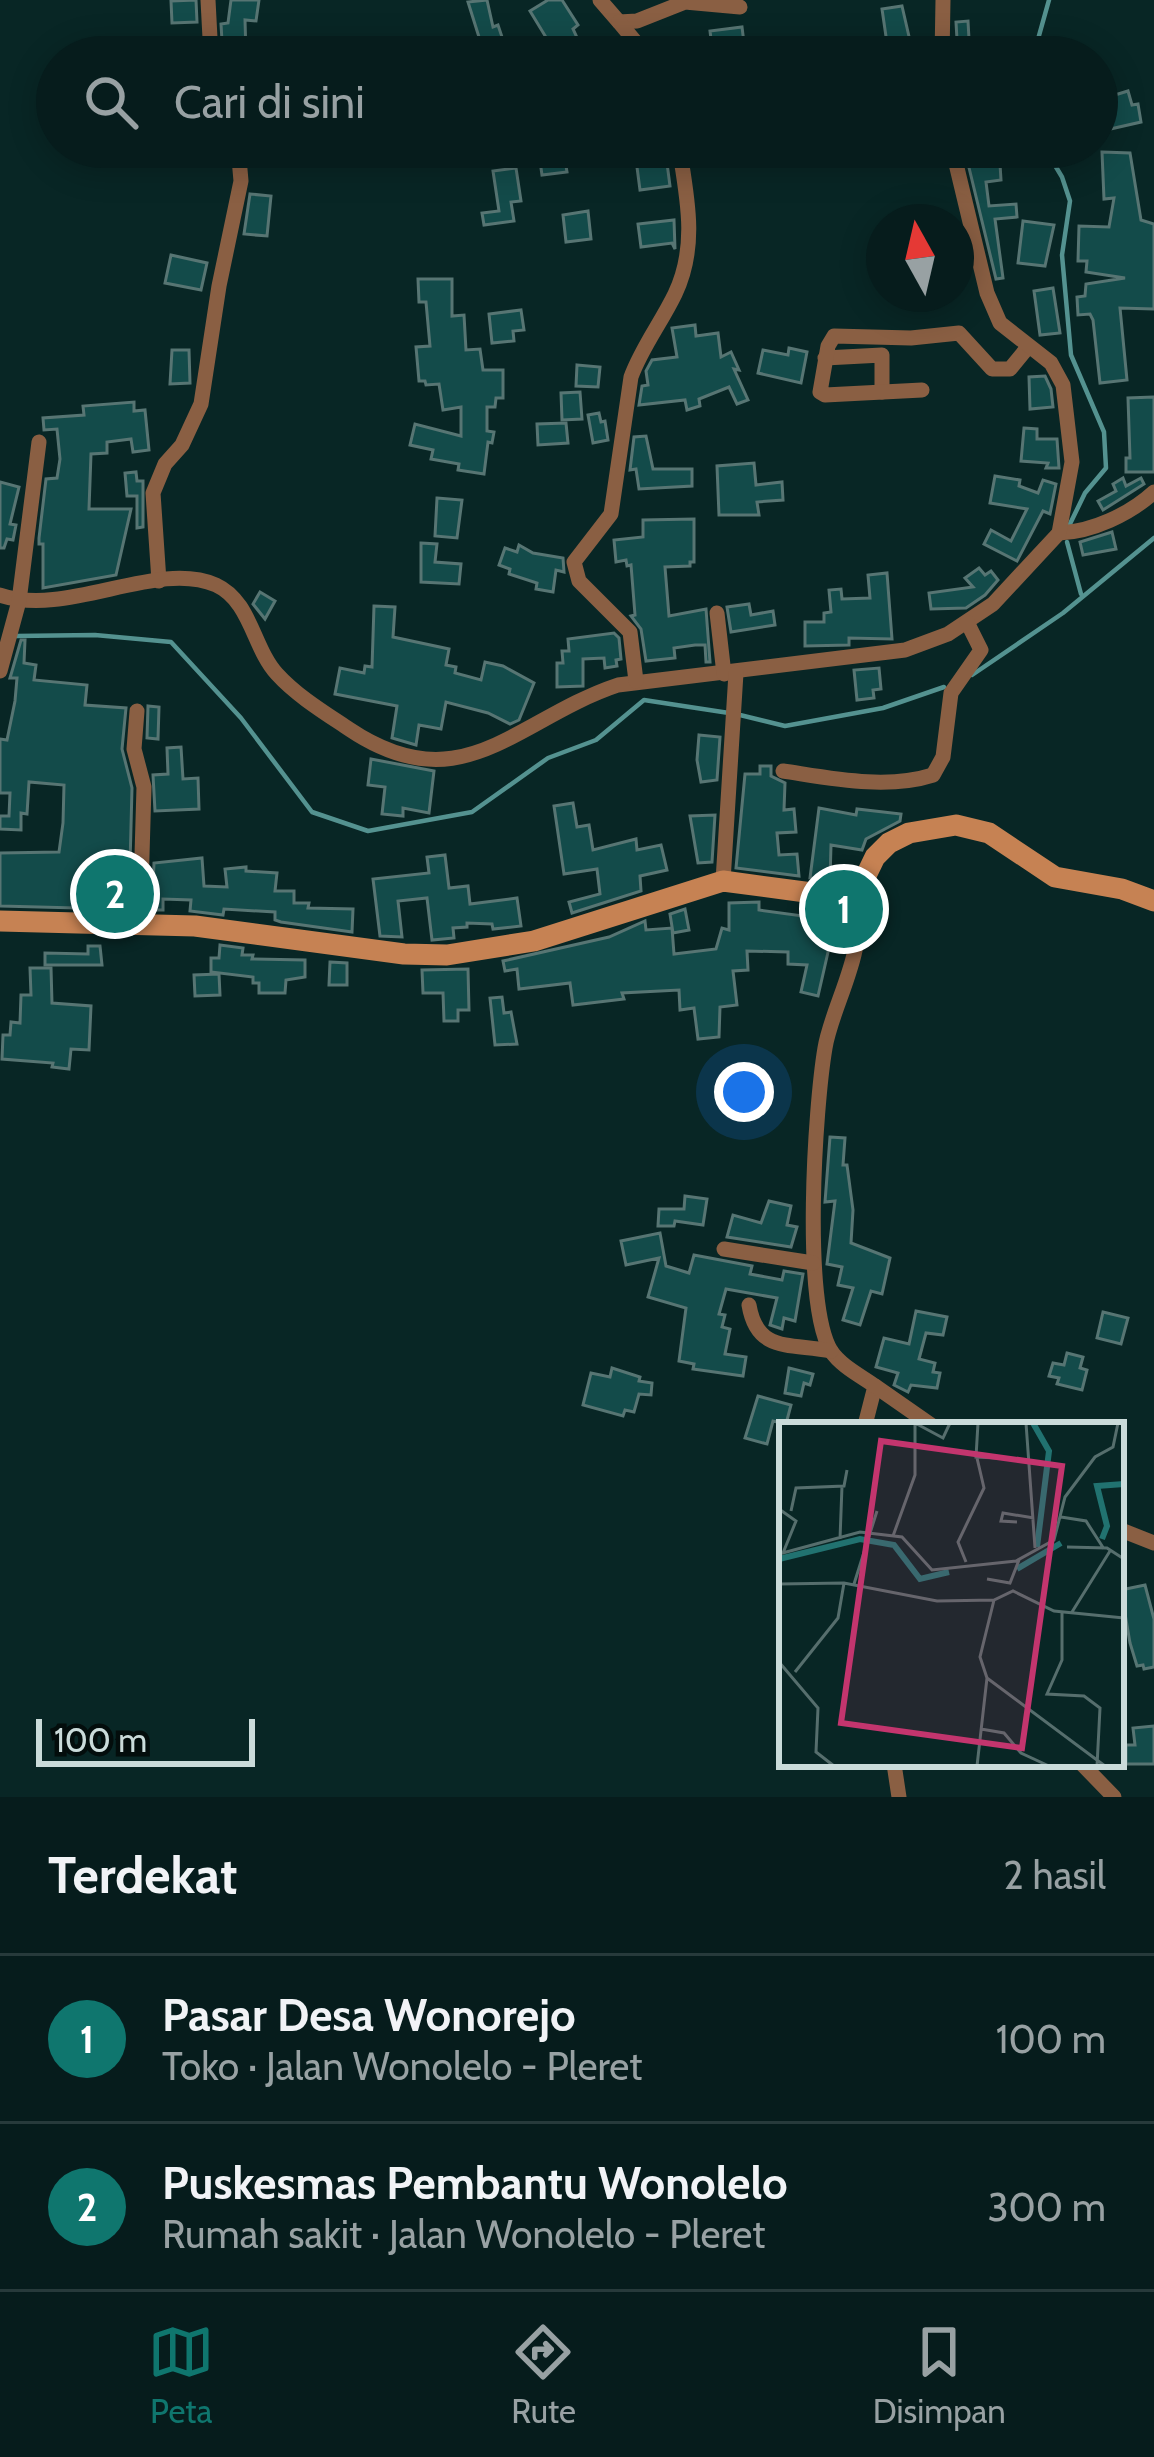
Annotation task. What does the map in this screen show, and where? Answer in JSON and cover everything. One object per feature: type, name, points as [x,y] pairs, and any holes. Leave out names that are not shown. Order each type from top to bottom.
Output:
[{"type":"main road","points":[[0,922],[195,926],[404,954],[447,955],[572,931],[723,881],[850,898],[875,856],[889,843],[909,833],[956,825],[989,833],[1055,878],[1122,889],[1154,901]]},
{"type":"street","points":[[208,0],[210,36]]},
{"type":"street","points":[[600,0],[631,36]]},
{"type":"street","points":[[942,36],[943,0]]},
{"type":"street","points":[[619,22],[685,2],[740,7]]},
{"type":"street","points":[[159,581],[153,493],[201,404],[240,168]]},
{"type":"street","points":[[636,680],[630,632],[579,581],[574,562],[611,514],[632,377],[684,274],[689,246],[682,168]]},
{"type":"street","points":[[0,595],[19,601],[67,598],[187,579],[215,585],[233,597],[275,672],[313,705],[369,742],[399,754],[446,760],[486,751],[594,692],[636,680],[904,650],[948,634],[993,604],[1059,532],[1072,462],[1063,385],[1052,363],[1000,323],[987,293],[957,168]]},
{"type":"street","points":[[922,390],[820,392],[834,336],[910,338],[959,333],[992,369],[1010,368],[1028,347]]},
{"type":"street","points":[[825,358],[882,355],[882,392]]},
{"type":"street","points":[[0,671],[19,601],[39,442]]},
{"type":"street","points":[[1059,532],[1080,531],[1109,520],[1154,492]]},
{"type":"street","points":[[717,613],[732,708],[723,881]]},
{"type":"street","points":[[782,771],[872,781],[933,776],[944,757],[955,682],[981,650],[967,622]]},
{"type":"street","points":[[136,711],[134,749],[144,788],[140,923]]},
{"type":"street","points":[[831,1351],[818,1310],[813,1263],[825,1046],[858,936],[858,911],[850,898]]},
{"type":"street","points":[[724,1250],[813,1263]]},
{"type":"street","points":[[749,1305],[753,1328],[761,1337],[831,1351],[927,1422]]},
{"type":"street","points":[[866,1422],[874,1386]]},
{"type":"street","points":[[1124,1530],[1154,1543]]},
{"type":"street","points":[[894,1767],[899,1797]]},
{"type":"street","points":[[1085,1767],[1114,1797]]},
{"type":"building","points":[[196,0],[197,22],[172,23],[171,1]]},
{"type":"building","points":[[231,0],[259,0],[256,21],[245,20],[245,36],[222,36],[221,24],[228,23]]},
{"type":"building","points":[[487,0],[493,27],[498,25],[502,36],[479,36],[468,2]]},
{"type":"building","points":[[548,0],[562,0],[578,25],[573,29],[576,36],[545,36],[530,11]]},
{"type":"building","points":[[902,6],[909,36],[886,36],[882,9]]},
{"type":"building","points":[[968,21],[969,36],[957,36],[956,22]]},
{"type":"building","points":[[742,27],[743,36],[711,36],[710,31]]},
{"type":"building","points":[[1128,91],[1132,105],[1138,104],[1141,122],[1118,127],[1118,94]]},
{"type":"building","points":[[1118,153],[1130,153],[1141,220],[1154,224],[1154,309],[1120,308],[1127,380],[1100,383],[1093,320],[1090,314],[1078,315],[1077,297],[1085,296],[1086,284],[1125,278],[1086,272],[1087,261],[1078,261],[1079,226],[1109,227],[1114,198],[1104,199],[1103,168],[1118,168]]},
{"type":"building","points":[[516,168],[521,201],[511,202],[514,221],[484,225],[482,213],[499,211],[493,171]]},
{"type":"building","points":[[541,168],[566,168],[567,172],[542,175]]},
{"type":"building","points":[[637,168],[668,168],[670,186],[640,190]]},
{"type":"building","points":[[969,168],[1000,168],[1001,180],[986,182],[989,206],[1016,204],[1017,217],[995,219],[1003,278],[996,279]]},
{"type":"building","points":[[250,194],[271,196],[267,236],[244,234]]},
{"type":"building","points":[[588,211],[591,239],[566,242],[563,215]]},
{"type":"building","points":[[674,220],[675,249],[672,243],[641,247],[638,224]]},
{"type":"building","points":[[1023,221],[1054,225],[1045,266],[1018,263]]},
{"type":"building","points":[[171,255],[207,263],[201,290],[165,283]]},
{"type":"building","points":[[418,279],[452,279],[452,316],[464,315],[466,350],[480,349],[483,370],[503,370],[503,398],[496,398],[495,407],[487,407],[487,431],[494,432],[484,474],[458,470],[459,464],[431,459],[433,450],[410,445],[415,424],[461,436],[461,407],[443,410],[439,384],[419,381],[416,347],[430,346],[426,302],[419,302]]},
{"type":"building","points":[[1053,288],[1060,333],[1040,335],[1034,291]]},
{"type":"building","points":[[521,310],[524,330],[513,331],[514,341],[492,343],[489,314]]},
{"type":"building","points":[[695,325],[696,336],[718,333],[721,357],[731,352],[748,400],[737,404],[729,387],[699,399],[700,406],[687,410],[685,400],[639,405],[652,360],[677,357],[672,328]]},
{"type":"building","points":[[789,348],[807,352],[801,383],[758,373],[763,350],[788,355]]},
{"type":"building","points":[[172,350],[189,350],[190,383],[170,384]]},
{"type":"building","points":[[577,365],[600,367],[598,387],[576,386]]},
{"type":"building","points":[[1045,376],[1053,407],[1030,409],[1029,377]]},
{"type":"building","points":[[580,392],[582,419],[562,420],[561,393]]},
{"type":"building","points":[[1154,397],[1154,472],[1126,472],[1126,458],[1130,458],[1128,398]]},
{"type":"building","points":[[134,402],[134,411],[145,410],[149,450],[133,452],[131,439],[107,442],[107,453],[91,454],[89,509],[131,509],[116,575],[43,588],[39,538],[46,479],[57,478],[60,459],[57,429],[44,430],[43,418],[84,415],[83,406]]},
{"type":"building","points":[[599,413],[608,440],[593,443],[588,415]]},
{"type":"building","points":[[566,423],[568,443],[538,445],[537,424]]},
{"type":"building","points":[[1024,428],[1037,429],[1037,439],[1057,439],[1059,468],[1021,461]]},
{"type":"building","points":[[646,436],[653,469],[692,469],[692,486],[639,489],[636,469],[630,470],[634,437]]},
{"type":"building","points":[[754,463],[756,485],[782,482],[783,500],[757,502],[759,515],[719,515],[717,466]]},
{"type":"building","points":[[136,472],[137,481],[143,481],[143,527],[137,528],[137,496],[127,496],[125,473]]},
{"type":"building","points":[[995,476],[1020,480],[1019,486],[1038,493],[1043,480],[1056,484],[1050,514],[1043,511],[1017,561],[984,544],[991,530],[1011,541],[1027,509],[990,503]]},
{"type":"building","points":[[1123,478],[1126,486],[1141,478],[1144,484],[1103,510],[1098,501],[1116,491],[1113,484]]},
{"type":"building","points":[[0,482],[19,487],[10,524],[16,525],[13,540],[7,539],[4,548],[0,548]]},
{"type":"building","points":[[437,498],[462,500],[457,538],[435,536]]},
{"type":"building","points":[[694,519],[694,562],[665,567],[669,616],[706,609],[710,662],[706,662],[705,645],[674,648],[675,658],[646,661],[641,629],[631,616],[635,615],[631,565],[626,560],[616,562],[614,540],[643,537],[643,520]]},
{"type":"building","points":[[1112,532],[1116,549],[1083,555],[1080,542]]},
{"type":"building","points":[[421,543],[437,544],[435,562],[461,564],[459,584],[421,582]]},
{"type":"building","points":[[519,545],[533,553],[563,558],[564,572],[556,570],[553,592],[536,589],[537,583],[509,574],[510,569],[499,565],[505,548],[517,552]]},
{"type":"building","points":[[979,568],[985,575],[991,571],[998,580],[985,595],[966,608],[931,609],[929,593],[973,587],[965,578]]},
{"type":"building","points":[[887,573],[892,639],[849,638],[849,645],[805,646],[805,622],[824,622],[824,613],[831,612],[829,590],[841,589],[842,599],[870,598],[868,575]]},
{"type":"building","points":[[260,592],[275,601],[265,619],[253,604]]},
{"type":"building","points":[[749,604],[751,615],[773,611],[775,625],[731,632],[727,607]]},
{"type":"building","points":[[374,606],[395,607],[393,637],[449,649],[446,665],[456,667],[455,673],[481,680],[485,662],[534,683],[519,720],[510,724],[446,702],[441,729],[419,725],[416,745],[392,738],[397,706],[335,694],[340,668],[364,673],[365,666],[372,667]]},
{"type":"building","points":[[614,633],[621,659],[616,660],[617,666],[605,668],[604,658],[583,659],[583,686],[557,687],[557,663],[563,663],[562,651],[569,651],[568,639]]},
{"type":"building","points":[[21,640],[25,640],[24,663],[36,665],[34,680],[87,685],[85,705],[126,708],[122,749],[132,788],[129,903],[114,904],[115,909],[0,906],[0,853],[59,852],[63,823],[64,785],[29,782],[21,830],[0,829],[0,816],[9,816],[10,793],[0,793],[0,739],[7,740],[17,678],[10,678]]},
{"type":"building","points":[[879,668],[881,689],[873,690],[874,698],[857,700],[854,670]]},
{"type":"building","points":[[148,706],[159,707],[158,739],[147,738]]},
{"type":"building","points":[[699,735],[720,737],[717,780],[701,782]]},
{"type":"building","points":[[181,747],[183,779],[198,778],[199,809],[155,811],[153,775],[168,774],[167,748]]},
{"type":"building","points":[[371,759],[434,771],[429,813],[403,808],[403,816],[382,814],[385,787],[368,785]]},
{"type":"building","points":[[760,766],[771,766],[771,776],[785,783],[784,810],[794,809],[796,832],[777,833],[779,855],[797,854],[799,876],[736,868],[745,774],[760,774]]},
{"type":"building","points":[[573,803],[577,827],[589,825],[593,850],[636,839],[637,850],[661,845],[667,870],[640,876],[641,891],[572,913],[569,902],[600,894],[597,869],[564,874],[554,806]]},
{"type":"building","points":[[819,808],[856,815],[857,809],[901,814],[900,821],[866,839],[862,850],[831,845],[830,880],[810,878]]},
{"type":"building","points":[[715,815],[712,862],[698,863],[690,816]]},
{"type":"building","points":[[445,855],[449,888],[468,886],[470,904],[517,898],[521,926],[493,929],[492,924],[467,923],[467,927],[453,928],[454,938],[432,940],[427,898],[398,901],[402,937],[380,936],[373,879],[429,873],[427,857]]},
{"type":"building","points":[[202,858],[204,886],[227,887],[225,869],[246,867],[246,871],[277,873],[275,891],[294,891],[294,903],[353,909],[352,932],[281,922],[275,920],[275,912],[224,909],[223,915],[190,911],[191,900],[163,899],[163,910],[152,910],[154,863]]},
{"type":"building","points":[[759,902],[759,910],[818,918],[818,923],[834,926],[818,996],[801,992],[807,965],[788,964],[788,952],[747,951],[748,970],[733,971],[737,1005],[720,1007],[719,1037],[698,1039],[694,1008],[680,1010],[679,990],[622,993],[624,999],[573,1005],[570,983],[519,989],[517,969],[505,971],[503,961],[609,937],[645,921],[646,930],[672,928],[674,954],[716,949],[722,928],[729,930],[729,903]]},
{"type":"building","points":[[685,909],[689,930],[673,933],[670,914]]},
{"type":"building","points":[[220,945],[243,948],[242,955],[253,955],[252,959],[305,960],[305,977],[286,980],[285,993],[259,993],[253,977],[211,972],[211,958],[219,958]]},
{"type":"building","points":[[88,946],[100,946],[102,965],[45,965],[45,953],[88,954]]},
{"type":"building","points":[[330,962],[347,963],[347,985],[329,985]]},
{"type":"building","points":[[30,968],[51,968],[52,1003],[91,1006],[89,1050],[71,1049],[69,1069],[2,1059],[3,1035],[10,1035],[11,1022],[20,1023],[21,995],[31,995]]},
{"type":"building","points":[[468,969],[469,1010],[458,1010],[458,1021],[444,1021],[443,993],[423,993],[422,970]]},
{"type":"building","points":[[219,974],[220,995],[195,996],[194,975]]},
{"type":"building","points":[[502,997],[504,1013],[511,1012],[517,1044],[495,1045],[490,998]]},
{"type":"building","points":[[830,1137],[845,1138],[843,1165],[847,1165],[853,1210],[851,1243],[890,1258],[882,1294],[871,1291],[860,1325],[843,1320],[853,1288],[838,1285],[842,1267],[827,1264],[835,1201],[825,1202]]},
{"type":"building","points":[[685,1196],[707,1199],[703,1225],[675,1221],[674,1226],[658,1226],[659,1209],[684,1209]]},
{"type":"building","points":[[769,1201],[791,1206],[787,1225],[797,1227],[791,1247],[727,1237],[733,1215],[761,1223]]},
{"type":"building","points":[[660,1233],[666,1266],[689,1273],[694,1255],[752,1266],[750,1274],[782,1280],[784,1271],[803,1274],[795,1321],[784,1318],[782,1329],[770,1325],[777,1298],[726,1289],[719,1314],[725,1315],[722,1327],[730,1329],[725,1354],[746,1357],[743,1376],[693,1369],[694,1364],[679,1361],[686,1308],[648,1297],[659,1258],[626,1265],[621,1241]]},
{"type":"building","points":[[916,1311],[947,1317],[943,1335],[926,1333],[919,1359],[935,1363],[933,1372],[940,1373],[937,1388],[911,1385],[908,1392],[894,1385],[898,1373],[876,1367],[884,1338],[909,1344]]},
{"type":"building","points":[[1103,1312],[1128,1318],[1121,1344],[1097,1338]]},
{"type":"building","points":[[1067,1353],[1083,1357],[1080,1368],[1087,1370],[1082,1390],[1057,1384],[1059,1378],[1049,1376],[1053,1363],[1064,1365]]},
{"type":"building","points":[[612,1368],[652,1383],[651,1395],[639,1394],[634,1412],[625,1410],[623,1416],[583,1405],[591,1373],[610,1377]]},
{"type":"building","points":[[789,1368],[813,1374],[801,1396],[785,1393]]},
{"type":"building","points":[[758,1396],[791,1405],[787,1422],[773,1421],[767,1444],[745,1438]]},
{"type":"building","points":[[1145,1585],[1154,1619],[1154,1667],[1137,1666],[1124,1589]]},
{"type":"building","points":[[1154,1726],[1154,1764],[1126,1764],[1126,1745],[1135,1745],[1133,1728]]},
{"type":"waterway","points":[[1039,36],[1049,0]]},
{"type":"waterway","points":[[1057,168],[1070,201],[1062,255],[1071,355],[1104,432],[1106,468],[1085,493],[1068,528]]},
{"type":"waterway","points":[[972,675],[1063,613],[1154,538]]},
{"type":"waterway","points":[[1067,542],[1081,594]]},
{"type":"waterway","points":[[16,636],[95,635],[171,642],[241,718],[312,812],[368,831],[472,812],[548,758],[596,740],[644,700],[729,713]]},
{"type":"waterway","points":[[740,715],[785,726],[883,708],[944,687]]},
{"type":"place","name":"Puskesmas Pembantu Wonolelo","points":[[115,894]]},
{"type":"place","name":"Pasar Desa Wonorejo","points":[[844,909]]}]
